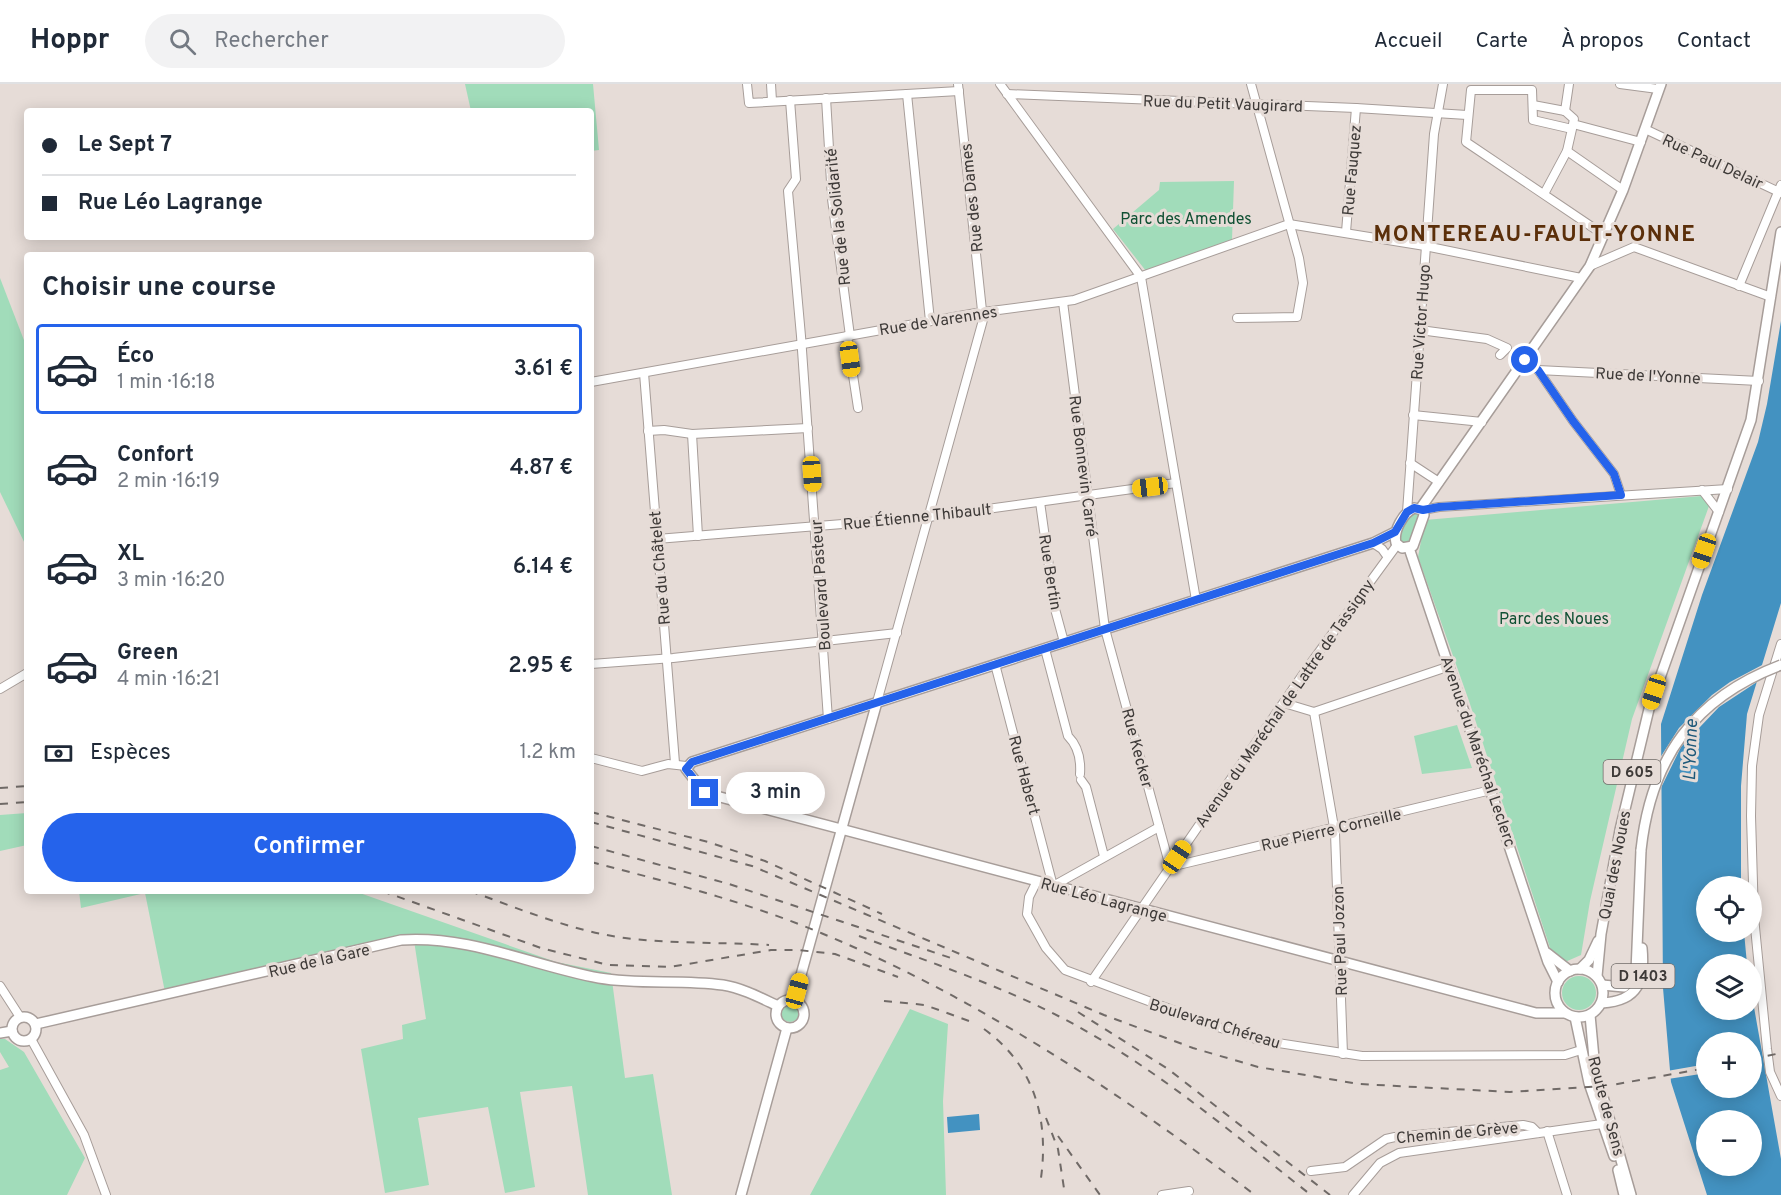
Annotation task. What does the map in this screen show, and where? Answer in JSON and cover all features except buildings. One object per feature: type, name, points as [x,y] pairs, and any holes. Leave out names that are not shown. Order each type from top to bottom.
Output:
[{"type":"main road","points":[[1421,510],[1590,266],[1623,190],[1660,87]]},
{"type":"main road","name":"D 605","points":[[1728,489],[1751,420],[1781,232]]},
{"type":"main road","name":"Quai des Noues","points":[[1601,934],[1631,777],[1648,709],[1728,489]]},
{"type":"main road","points":[[686,766],[692,762],[1373,543],[1395,532],[1407,512],[1414,508],[1421,510],[1424,515],[1415,541],[1409,548],[1396,544],[1373,543]]},
{"type":"main road","points":[[1395,532],[1396,544]]},
{"type":"main road","name":"Avenue du Maréchal Leclerc","points":[[1409,548],[1558,982]]},
{"type":"main road","name":"D 1403","points":[[1599,981],[1624,987],[1636,972],[1640,924],[1641,850],[1651,793],[1677,740],[1698,716],[1728,691],[1746,680],[1781,665]]},
{"type":"main road","points":[[794,1000],[878,702]]},
{"type":"main road","name":"Rue Léo Lagrange","points":[[686,766],[705,793],[1536,1013],[1565,1013]]},
{"type":"main road","name":"D 1403","points":[[1602,1003],[1611,1003],[1631,994],[1640,983],[1644,971],[1640,924]]},
{"type":"main road","name":"D 605","points":[[1580,969],[1588,960],[1601,934]]},
{"type":"main road","name":"D 605","points":[[1599,981],[1601,934]]},
{"type":"main road","name":"Rue de la Gare","points":[[36,1024],[401,940],[423,939],[501,951],[552,968],[601,978],[724,985],[778,1006]]},
{"type":"main road","points":[[1547,953],[1570,971]]},
{"type":"main road","points":[[1580,969],[1599,981],[1602,1003],[1590,1015],[1575,1017],[1565,1013],[1556,999],[1558,982],[1570,971],[1580,969]]},
{"type":"main road","points":[[1536,1013],[1556,999]]},
{"type":"main road","points":[[794,1000],[804,1010],[804,1020],[797,1027],[787,1028],[777,1020],[778,1006],[785,1001],[794,1000]]},
{"type":"main road","name":"Route de Sens","points":[[1590,1015],[1595,1069],[1631,1195]]},
{"type":"main road","points":[[20,1017],[31,1018],[36,1024],[35,1035],[31,1039],[22,1041],[12,1031],[14,1023],[20,1017]]},
{"type":"main road","name":"Route de Sens","points":[[1575,1017],[1581,1050],[1602,1124],[1618,1166],[1624,1195]]},
{"type":"main road","points":[[741,1195],[787,1028]]},
{"type":"main road","points":[[0,1033],[12,1031]]},
{"type":"street","points":[[747,84],[749,103],[907,93],[930,88],[958,87]]},
{"type":"street","points":[[771,84],[772,101]]},
{"type":"street","points":[[1000,84],[1141,277],[1196,600]]},
{"type":"street","points":[[1237,318],[1297,317],[1303,283],[1251,84]]},
{"type":"street","name":"Rue Victor Hugo","points":[[1407,512],[1434,134],[1443,84]]},
{"type":"street","points":[[1565,111],[1569,84]]},
{"type":"street","points":[[1620,84],[1660,87]]},
{"type":"street","name":"Rue des Dames","points":[[878,702],[980,333],[982,312],[958,87]]},
{"type":"street","points":[[1604,235],[1466,142],[1468,99],[1471,90],[1529,90],[1533,105],[1533,120],[1573,126],[1641,142]]},
{"type":"street","points":[[907,93],[930,321]]},
{"type":"street","name":"Rue du Petit Vaugirard","points":[[1007,94],[1356,108],[1467,115]]},
{"type":"street","name":"Rue de la Solidarité","points":[[826,98],[832,199],[858,408]]},
{"type":"street","points":[[790,100],[796,179],[788,191],[802,344]]},
{"type":"street","points":[[1533,105],[1565,111],[1574,119],[1567,151],[1544,194]]},
{"type":"street","name":"Rue Fauquez","points":[[1346,232],[1356,108]]},
{"type":"street","name":"Rue Paul Delair","points":[[1645,129],[1780,190]]},
{"type":"street","points":[[1567,151],[1623,190]]},
{"type":"street","points":[[1739,286],[1780,190]]},
{"type":"street","points":[[1289,224],[1425,246],[1581,278]]},
{"type":"street","name":"Rue de Varennes","points":[[594,381],[982,312],[1063,302],[1141,277],[1289,224]]},
{"type":"street","points":[[1590,266],[1634,247],[1771,297]]},
{"type":"street","name":"Rue Bonnevin Carré","points":[[1063,302],[1105,629]]},
{"type":"street","points":[[1420,330],[1487,339],[1507,348],[1500,355]]},
{"type":"street","name":"Boulevard Pasteur","points":[[802,344],[828,719]]},
{"type":"street","points":[[1525,360],[1538,370],[1573,421],[1614,474],[1621,495]]},
{"type":"street","name":"Rue de l'Yonne","points":[[1538,370],[1759,381]]},
{"type":"street","name":"Rue du Châtelet","points":[[644,373],[675,763]]},
{"type":"street","points":[[1413,415],[1482,422]]},
{"type":"street","points":[[648,431],[664,430],[692,434],[808,428]]},
{"type":"street","points":[[692,434],[698,536]]},
{"type":"street","points":[[1410,463],[1439,482]]},
{"type":"street","name":"Rue Étienne Thibault","points":[[657,539],[929,517],[1176,483]]},
{"type":"street","points":[[1421,510],[1728,489]]},
{"type":"street","points":[[1702,490],[1719,512]]},
{"type":"street","name":"Rue Bertin","points":[[1040,502],[1055,609],[1064,642]]},
{"type":"street","points":[[1373,543],[1387,556]]},
{"type":"street","name":"Avenue du Maréchal de Lattre de Tassigny","points":[[1091,982],[1139,909],[1396,544]]},
{"type":"street","name":"Rue Kecker","points":[[1105,629],[1170,867]]},
{"type":"street","points":[[594,664],[897,633]]},
{"type":"street","points":[[1781,644],[1759,715],[1752,766],[1751,816],[1754,916],[1767,1049],[1770,1072],[1781,1096]]},
{"type":"street","points":[[1045,649],[1068,736],[1074,742],[1081,763],[1081,777],[1086,787],[1104,856]]},
{"type":"street","name":"Rue Habert","points":[[995,664],[1053,886]]},
{"type":"street","points":[[1284,703],[1314,712],[1450,666]]},
{"type":"street","points":[[0,689],[24,675]]},
{"type":"street","name":"Rue Paul Jozon","points":[[1314,712],[1334,828],[1343,1054]]},
{"type":"street","points":[[594,759],[642,771],[675,763],[686,766]]},
{"type":"street","name":"Rue Pierre Corneille","points":[[1170,867],[1491,790]]},
{"type":"street","points":[[1053,886],[1159,827]]},
{"type":"street","name":"Boulevard Chéreau","points":[[1037,881],[1026,906],[1030,924],[1056,962],[1065,970],[1091,982],[1259,1040],[1343,1054],[1466,1058],[1565,1055],[1581,1050]]},
{"type":"street","points":[[0,986],[20,1017]]},
{"type":"street","points":[[31,1039],[84,1135],[106,1195]]},
{"type":"street","name":"Chemin de Grève","points":[[1353,1195],[1380,1163],[1399,1153],[1602,1124]]},
{"type":"street","name":"Chemin de Grève","points":[[1311,1171],[1345,1167],[1386,1139],[1395,1137],[1523,1125],[1532,1127],[1538,1132]]},
{"type":"street","points":[[1547,1131],[1568,1195]]},
{"type":"street","points":[[1162,1195],[1189,1191]]},
{"type":"green space","points":[[465,84],[593,84],[599,150],[594,151],[594,108],[470,108]]},
{"type":"green space","name":"Parc des Amendes","points":[[1234,181],[1232,240],[1146,271],[1113,229],[1159,190],[1160,182]]},
{"type":"green space","points":[[0,278],[24,340],[24,542],[0,492]]},
{"type":"green space","name":"Parc des Noues","points":[[1713,495],[1632,719],[1590,901],[1581,955],[1556,966],[1469,701],[1418,557],[1425,520]]},
{"type":"green space","points":[[1416,512],[1419,516],[1411,541],[1405,544],[1400,542],[1398,536],[1408,516]]},
{"type":"green space","points":[[1457,725],[1472,768],[1422,774],[1414,736]]},
{"type":"green space","points":[[24,813],[24,846],[0,851],[0,815]]},
{"type":"green space","points":[[79,894],[141,894],[81,908]]},
{"type":"green space","points":[[145,894],[363,894],[556,962],[611,973],[625,1078],[653,1074],[672,1195],[588,1195],[572,1086],[520,1092],[535,1187],[505,1193],[488,1107],[418,1118],[429,1185],[385,1193],[361,1049],[403,1039],[402,1025],[426,1019],[413,934],[165,992]]},
{"type":"green space","points":[[1579,976],[1591,981],[1596,993],[1591,1005],[1579,1010],[1567,1005],[1562,993],[1567,981]]},
{"type":"green space","points":[[786,1004],[794,1004],[799,1009],[797,1020],[786,1022],[781,1017],[781,1009]]},
{"type":"green space","points":[[910,1009],[948,1024],[943,1101],[946,1195],[810,1195]]},
{"type":"green space","points":[[0,1039],[5,1039],[24,1052],[85,1158],[67,1195],[0,1195],[0,1070],[9,1067],[0,1052]]},
{"type":"water","name":"L'Yonne","points":[[1781,321],[1781,603],[1747,714],[1741,786],[1741,876],[1696,876],[1696,942],[1745,942],[1746,954],[1696,954],[1696,1020],[1756,1020],[1758,1032],[1696,1032],[1696,1098],[1762,1098],[1762,1052],[1781,1159],[1781,1195],[1707,1195],[1701,1176],[1762,1176],[1762,1110],[1696,1110],[1696,1160],[1671,1082],[1663,988],[1661,724],[1702,595],[1758,442]]},
{"type":"water","points":[[979,1114],[980,1130],[948,1133],[947,1117]]},
{"type":"pier","points":[[1764,664],[1760,680],[1719,707],[1681,747],[1658,794],[1658,761],[1679,728],[1712,695],[1730,682]]},
{"type":"pier","points":[[1696,1066],[1696,1075],[1668,1079],[1667,1071]]},
{"type":"railway","points":[[0,788],[24,786]]},
{"type":"railway","points":[[0,804],[24,802]]},
{"type":"railway","points":[[594,813],[708,842],[765,861],[882,914]]},
{"type":"railway","points":[[594,823],[752,866],[1104,1015],[1193,1048],[1258,1067],[1359,1084],[1510,1092],[1606,1086],[1696,1070]]},
{"type":"railway","points":[[594,847],[729,884],[951,958]]},
{"type":"railway","points":[[594,863],[707,893],[793,922],[879,959],[936,987],[992,1018],[1100,1084],[1255,1195]]},
{"type":"railway","points":[[390,894],[541,948],[608,965],[670,967],[771,950],[798,950],[835,954],[898,977]]},
{"type":"railway","points":[[478,894],[546,919],[605,935],[661,941],[769,945]]},
{"type":"railway","points":[[859,936],[1016,996],[1099,1038],[1192,1102],[1311,1195]]},
{"type":"railway","points":[[884,1001],[925,1005],[969,1021]]},
{"type":"railway","points":[[1078,1012],[1168,1069],[1330,1195]]},
{"type":"railway","points":[[984,1029],[1015,1059],[1034,1094],[1040,1114],[1042,1134],[1041,1178]]},
{"type":"railway","points":[[1762,1057],[1781,1053]]},
{"type":"railway","points":[[1046,1118],[1058,1149],[1065,1195]]},
{"type":"railway","points":[[1058,1136],[1100,1195]]},
{"type":"district","name":"MONTEREAU-FAULT-YONNE","points":[[1535,233]]},
{"type":"route","points":[[705,793],[686,769],[686,766],[692,762],[1373,543],[1395,532],[1407,512],[1414,508],[1423,510],[1621,495],[1621,489],[1614,474],[1573,421],[1538,370],[1525,360]]}]
